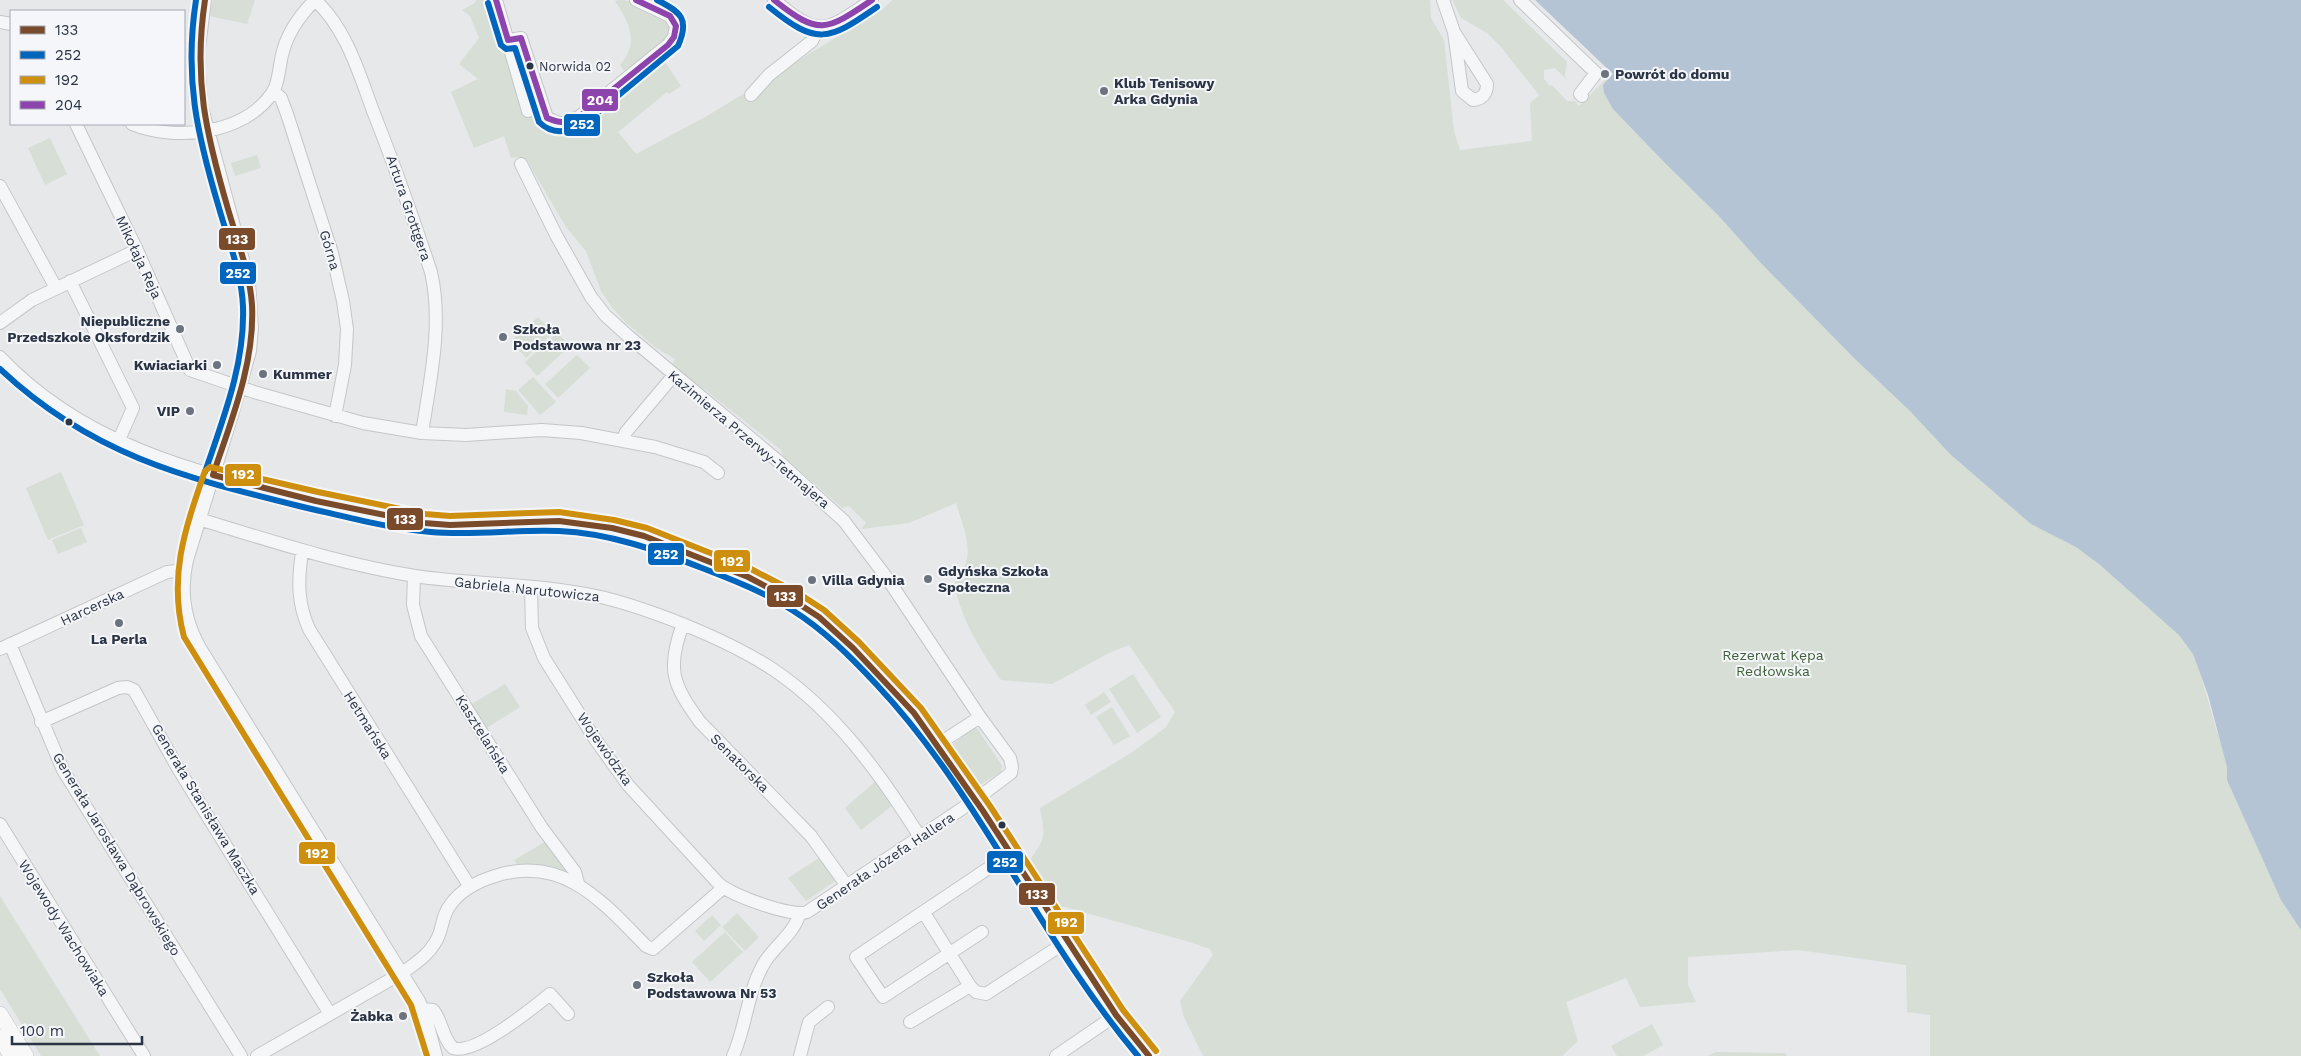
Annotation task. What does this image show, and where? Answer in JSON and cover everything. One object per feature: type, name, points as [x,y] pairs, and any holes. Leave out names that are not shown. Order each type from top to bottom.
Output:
[{"type":"main road","points":[[0,1014],[26,1056]]},
{"type":"main road","points":[[0,1038],[11,1056]]},
{"type":"street","points":[[205,0],[198,55],[201,104],[252,292],[251,340],[240,386],[185,570],[185,610],[192,634],[423,1009],[436,1056]]},
{"type":"street","points":[[137,125],[165,131],[194,132],[231,125],[257,110],[273,91],[287,39],[302,14],[315,0]]},
{"type":"street","name":"Artura Grottgera","points":[[315,0],[338,28],[349,52],[399,179],[435,288],[436,322],[422,433]]},
{"type":"street","points":[[496,0],[528,111]]},
{"type":"street","points":[[508,40],[520,38],[547,118],[552,122],[568,123],[607,96],[668,45],[674,37],[676,26],[670,16],[636,0]]},
{"type":"street","points":[[774,0],[808,26],[818,28],[834,25],[872,0]]},
{"type":"street","points":[[1443,0],[1454,32],[1462,91],[1473,100],[1480,98],[1487,91],[1485,80],[1454,32]]},
{"type":"street","points":[[1520,0],[1596,73],[1580,94],[1582,96]]},
{"type":"street","points":[[751,94],[769,75],[812,41],[818,28]]},
{"type":"street","name":"Górna","points":[[273,91],[280,98],[287,114],[332,253],[343,300],[347,329],[345,365],[334,416]]},
{"type":"street","name":"Mikołaja Reja","points":[[76,125],[137,250],[190,370],[334,416],[422,433],[466,435],[558,430],[622,439],[699,460],[718,473]]},
{"type":"street","name":"Kazimierza Przerwy-Tetmajera","points":[[521,164],[556,235],[596,304],[627,336],[792,473],[844,521],[887,578],[1010,758],[1011,773],[976,800]]},
{"type":"street","points":[[0,186],[56,288]]},
{"type":"street","points":[[0,323],[32,300],[137,250]]},
{"type":"street","points":[[70,281],[133,408],[118,442]]},
{"type":"street","points":[[0,357],[27,383],[71,416],[118,442],[213,475],[316,501],[424,523],[450,525],[559,521],[612,528],[644,536],[764,584],[819,617],[853,648],[895,691],[937,745],[976,800],[1066,942],[1116,1015],[1149,1056]]},
{"type":"street","points":[[622,439],[674,374]]},
{"type":"street","name":"Gabriela Narutowicza","points":[[199,519],[302,552],[414,576],[595,595],[620,601],[683,624],[751,656],[774,670],[811,700],[852,743],[875,771],[894,795],[920,837]]},
{"type":"street","name":"Hetmańska","points":[[302,552],[298,578],[298,595],[309,629],[470,887]]},
{"type":"street","name":"Harcerska","points":[[5,647],[167,572],[185,570]]},
{"type":"street","name":"Kasztelańska","points":[[414,576],[413,605],[421,636],[542,828],[575,872],[578,883]]},
{"type":"street","name":"Wojewódzka","points":[[531,588],[530,612],[538,646],[595,739],[628,785],[723,888]]},
{"type":"street","name":"Senatorska","points":[[683,624],[676,648],[673,671],[676,682],[690,708],[700,722],[811,836],[847,886]]},
{"type":"street","name":"Generała Jarosława Dąbrowskiego","points":[[5,647],[63,770],[241,1056]]},
{"type":"street","name":"Generała Stanisława Maczka","points":[[41,722],[118,688],[126,687],[134,690],[180,770],[330,1014]]},
{"type":"street","points":[[937,745],[980,716]]},
{"type":"street","name":"Generała Józefa Hallera","points":[[723,888],[732,893],[798,915],[808,912],[976,800]]},
{"type":"street","name":"Wojewody Wachowiaka","points":[[0,824],[144,1056]]},
{"type":"street","points":[[982,932],[883,997],[856,958],[1010,853]]},
{"type":"street","points":[[257,1056],[402,973],[431,949],[438,938],[447,909],[458,896],[486,878],[519,870],[550,874],[578,883],[599,898],[646,946],[653,949],[723,888]]},
{"type":"street","points":[[924,913],[970,986],[976,992],[986,994],[1066,942]]},
{"type":"street","points":[[733,1056],[756,980],[763,964],[793,926],[798,915]]},
{"type":"street","points":[[910,1022],[970,986]]},
{"type":"street","points":[[423,1009],[433,1010],[450,1044],[455,1050],[464,1053],[473,1052],[503,1033],[550,994],[568,1014]]},
{"type":"street","points":[[800,1056],[809,1022],[828,1007]]},
{"type":"street","points":[[1056,1056],[1116,1015]]},
{"type":"green space","points":[[213,0],[255,0],[247,24],[209,16]]},
{"type":"green space","name":"Rezerwat Kępa Redłowska","points":[[476,0],[491,0],[523,113],[536,110],[553,136],[571,137],[590,122],[588,118],[661,56],[681,86],[669,94],[667,92],[618,132],[636,154],[707,116],[883,9],[892,0],[1430,0],[1431,18],[1444,40],[1454,131],[1460,150],[1532,141],[1530,103],[1539,95],[1501,47],[1487,33],[1461,18],[1452,0],[1503,0],[1567,62],[1565,76],[1567,80],[1555,68],[1544,70],[1544,79],[1550,86],[1552,85],[1567,101],[1575,101],[1579,106],[1611,74],[1659,137],[2088,548],[2191,641],[2217,732],[2248,798],[2301,900],[2301,1056],[1930,1056],[1930,1015],[1907,1012],[1906,965],[1798,950],[1688,957],[1688,985],[1696,1002],[1640,1007],[1626,978],[1566,1002],[1578,1041],[1562,1056],[1203,1056],[1183,1015],[1180,1001],[1213,955],[1210,949],[1065,907],[1054,909],[1027,864],[1041,843],[1043,827],[1040,808],[1131,753],[1166,727],[1175,712],[1129,645],[1109,653],[1052,684],[1001,680],[979,646],[957,597],[954,584],[966,564],[968,554],[966,535],[956,503],[909,523],[861,529],[866,523],[849,506],[842,508],[783,456],[781,450],[704,389],[700,390],[671,367],[675,359],[656,348],[625,322],[601,291],[586,251],[566,227],[526,159],[511,158],[504,136],[474,148],[451,92],[478,79],[459,64],[479,38],[470,16],[462,10],[475,3]]},
{"type":"green space","points":[[615,1],[633,2],[647,8],[670,24],[669,39],[628,76],[620,65],[626,57],[631,41],[625,17]]},
{"type":"green space","points":[[50,138],[67,174],[45,185],[28,148]]},
{"type":"green space","points":[[257,155],[261,168],[235,176],[231,163]]},
{"type":"green space","points":[[538,317],[553,333],[526,358],[511,341]]},
{"type":"green space","points":[[557,333],[570,346],[537,376],[525,362]]},
{"type":"green space","points":[[577,355],[590,368],[558,398],[545,384]]},
{"type":"green space","points":[[533,377],[556,402],[540,415],[518,390]]},
{"type":"green space","points":[[506,389],[516,391],[528,406],[527,415],[504,412]]},
{"type":"green space","points":[[61,472],[84,525],[48,540],[26,488]]},
{"type":"green space","points":[[81,528],[87,542],[58,554],[52,540]]},
{"type":"green space","points":[[1133,674],[1161,717],[1137,733],[1109,689]]},
{"type":"green space","points":[[505,684],[520,707],[485,729],[470,705]]},
{"type":"green space","points":[[1104,692],[1111,702],[1091,715],[1085,705]]},
{"type":"green space","points":[[1112,707],[1130,736],[1114,745],[1096,717]]},
{"type":"green space","points":[[974,728],[977,728],[1002,766],[1001,772],[976,787],[974,787],[948,748]]},
{"type":"green space","points":[[877,780],[894,804],[861,830],[845,808]]},
{"type":"green space","points":[[545,842],[568,872],[566,874],[542,866],[517,864],[514,860]]},
{"type":"green space","points":[[819,858],[835,881],[806,901],[788,878]]},
{"type":"green space","points":[[0,896],[100,1056],[41,1056],[0,989]]},
{"type":"green space","points":[[737,913],[759,937],[745,951],[722,927]]},
{"type":"green space","points":[[712,915],[721,925],[704,941],[695,931]]},
{"type":"green space","points":[[725,932],[743,952],[710,982],[692,962]]},
{"type":"green space","points":[[1652,1024],[1663,1045],[1643,1056],[1617,1056],[1611,1046]]},
{"type":"green space","points":[[1716,1052],[1785,1053],[1787,1056],[1707,1056]]},
{"type":"water","points":[[1535,0],[2301,0],[2301,930],[2281,900],[2227,780],[2227,767],[2208,695],[2193,654],[2179,635],[2099,564],[2076,547],[2031,524],[1950,454],[1910,411],[1854,358],[1760,262],[1718,215],[1613,109],[1604,93],[1603,85],[1613,74]]},
{"type":"transit line","name":"252","points":[[196,0],[191,55],[195,106],[204,155],[240,282],[243,307],[243,328],[237,370],[232,391],[205,472]]},
{"type":"transit line","name":"133","points":[[205,0],[200,55],[204,106],[213,156],[246,269],[252,305],[252,327],[246,370],[213,475]]},
{"type":"transit line","name":"204","points":[[496,0],[508,40]]},
{"type":"transit line","name":"204","points":[[508,40],[521,38],[547,118],[560,122],[571,120],[580,116],[668,45],[674,37],[676,26],[670,16],[636,0]]},
{"type":"transit line","name":"252","points":[[488,3],[501,45],[506,49],[515,48],[539,122],[550,129],[562,131],[573,129],[585,123],[678,46],[683,29],[681,17],[672,8],[657,0]]},
{"type":"transit line","name":"204","points":[[774,0],[802,20],[823,25],[844,18],[872,0]]},
{"type":"transit line","name":"252","points":[[769,7],[799,28],[811,33],[823,34],[846,27],[877,7]]},
{"type":"transit line","name":"252","points":[[0,369],[34,398],[68,422],[103,442],[139,459],[216,484],[348,518],[414,530],[447,533],[559,531],[596,535],[650,549],[702,568],[748,587],[781,604],[804,618],[837,644],[877,685],[914,728],[948,773],[1070,965],[1138,1056]]},
{"type":"transit line","name":"192","points":[[427,1056],[411,1005],[184,637],[179,615],[178,593],[181,553],[185,533],[205,471],[210,467],[425,514],[450,516],[559,512],[614,520],[647,528],[751,569],[801,595],[824,610],[859,642],[921,708],[990,806],[1123,1010],[1156,1051]]},
{"type":"transit line","name":"133","points":[[213,475],[316,501],[424,523],[450,525],[559,521],[612,528],[644,536],[748,577],[796,602],[819,617],[853,648],[914,713],[983,811],[1116,1015],[1149,1056]]},
{"type":"place","name":"Norwida 02","points":[[530,66]]},
{"type":"place","name":"Powrót do domu","points":[[1605,74]]},
{"type":"place","name":"Klub Tenisowy Arka Gdynia","points":[[1104,91]]},
{"type":"place","name":"Niepubliczne Przedszkole Oksfordzik","points":[[180,329]]},
{"type":"place","name":"Szkoła Podstawowa nr 23","points":[[503,337]]},
{"type":"place","name":"Kwiaciarki","points":[[217,365]]},
{"type":"place","name":"Kummer","points":[[263,374]]},
{"type":"place","name":"VIP","points":[[190,411]]},
{"type":"place","name":"Gdyńska Szkoła Społeczna","points":[[928,579]]},
{"type":"place","name":"Villa Gdynia","points":[[812,580]]},
{"type":"place","name":"La Perla","points":[[119,623]]},
{"type":"place","name":"Szkoła Podstawowa Nr 53","points":[[637,985]]},
{"type":"place","name":"Żabka","points":[[403,1016]]}]
